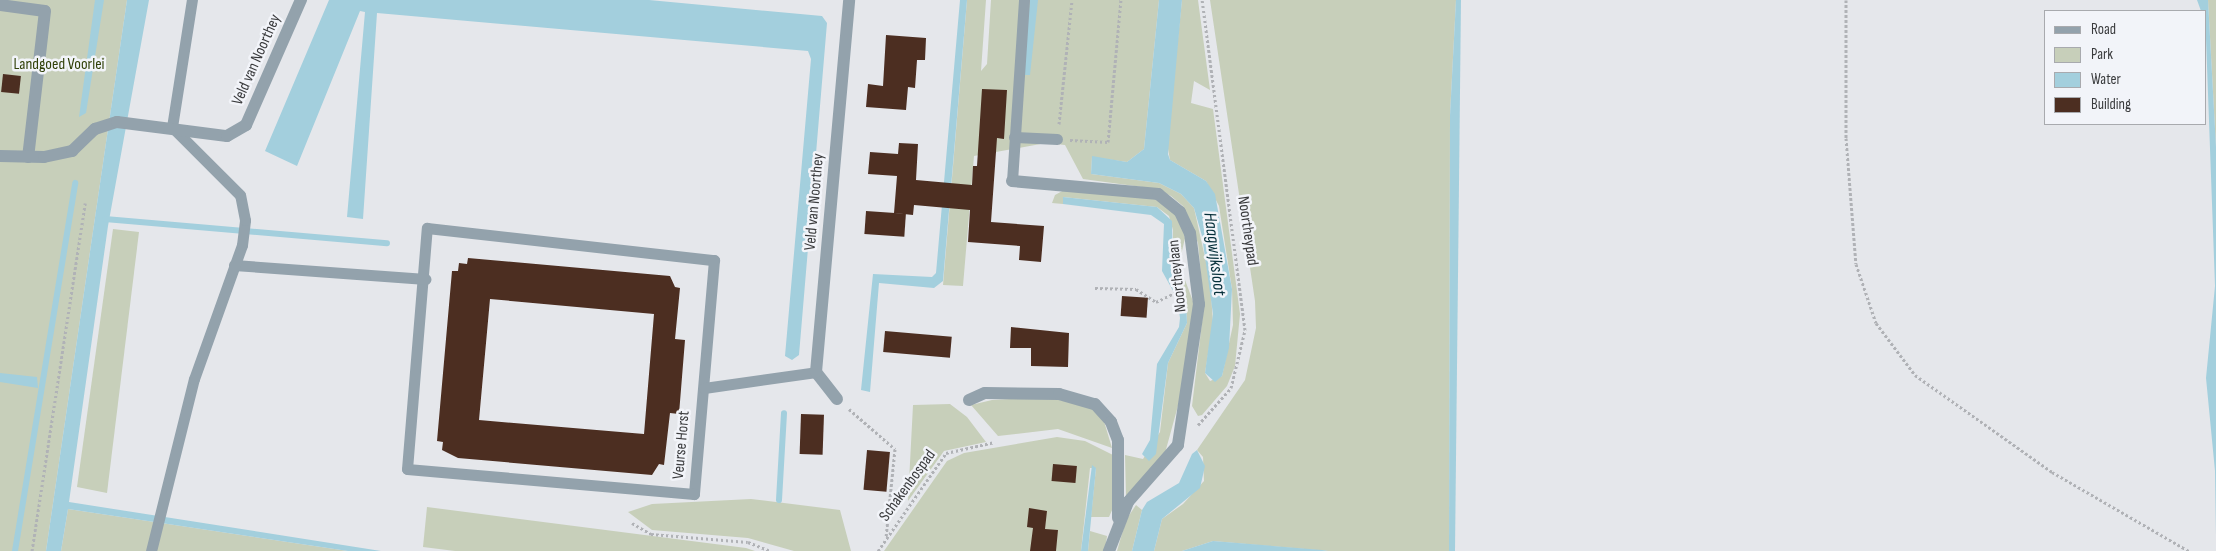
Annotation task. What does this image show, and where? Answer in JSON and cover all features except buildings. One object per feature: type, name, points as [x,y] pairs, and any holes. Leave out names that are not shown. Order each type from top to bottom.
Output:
[{"type":"street","name":"Veld van Noorthey","points":[[28,157],[72,151],[95,129],[117,122],[172,127],[227,136],[246,125],[301,0]]},
{"type":"street","name":"Veld van Noorthey","points":[[816,372],[849,0]]},
{"type":"street","points":[[0,5],[45,11],[28,157],[0,156]]},
{"type":"street","name":"Noortheylaan","points":[[1012,181],[1150,193],[1166,199],[1180,212],[1190,233],[1200,304],[1178,445]]},
{"type":"street","points":[[816,372],[837,399]]},
{"type":"street","points":[[969,400],[985,393],[1059,394],[1095,404],[1111,422],[1118,440],[1118,520]]},
{"type":"street","points":[[1109,551],[1118,520],[1128,502],[1178,445]]},
{"type":"lane","points":[[151,551],[194,378],[242,245],[245,220],[240,195],[172,127],[192,0]]},
{"type":"lane","points":[[1012,181],[1024,0]]},
{"type":"lane","points":[[1014,137],[1057,139]]},
{"type":"lane","name":"Veurse Horst","points":[[428,228],[714,260],[694,494],[407,469],[425,279],[428,228]]},
{"type":"lane","points":[[234,265],[425,279]]},
{"type":"lane","points":[[704,388],[816,372]]},
{"type":"path","points":[[1072,0],[1057,139],[1108,142],[1121,0]]},
{"type":"path","name":"Noortheypad","points":[[1178,445],[1231,388],[1245,330],[1202,0]]},
{"type":"path","points":[[1846,0],[1846,138],[1856,264],[1876,323],[1915,375],[2052,472],[2189,551]]},
{"type":"path","points":[[32,551],[85,203]]},
{"type":"path","points":[[1095,288],[1136,289],[1156,302],[1184,289]]},
{"type":"path","points":[[837,399],[895,449],[885,539]]},
{"type":"path","name":"Schakenbospad","points":[[878,551],[946,453],[996,442]]},
{"type":"path","points":[[632,523],[651,534],[748,542],[770,551]]},
{"type":"green space","name":"Landgoed Voorlei","points":[[0,0],[127,0],[46,551],[0,551]]},
{"type":"green space","points":[[967,0],[986,0],[981,71],[987,64],[991,0],[1159,0],[1144,149],[1127,162],[1092,157],[1091,174],[1159,183],[1181,194],[1194,208],[1210,280],[1213,323],[1205,373],[1210,381],[1222,376],[1233,325],[1232,289],[1219,206],[1206,181],[1170,160],[1167,143],[1182,0],[1198,0],[1210,90],[1194,81],[1191,103],[1213,109],[1240,314],[1235,366],[1227,386],[1202,415],[1198,416],[1192,406],[1204,306],[1198,243],[1183,206],[1171,196],[1157,189],[1083,179],[1065,145],[1046,143],[974,156],[963,286],[943,285]]},
{"type":"green space","points":[[1210,0],[1456,0],[1450,115],[1449,551],[1328,551],[1213,541],[1182,551],[1154,551],[1162,519],[1183,504],[1204,481],[1203,457],[1197,450],[1245,380],[1256,328],[1255,301]]},
{"type":"green space","points":[[2208,0],[2216,0],[2216,147]]},
{"type":"green space","points":[[1066,189],[1153,198],[1173,210],[1182,226],[1185,238],[1179,264],[1194,304],[1184,384],[1165,453],[1126,496],[1125,455],[1143,459],[1160,432],[1168,363],[1187,323],[1186,300],[1173,272],[1173,230],[1169,216],[1157,207],[1063,197],[1063,204],[1052,203],[1055,195]]},
{"type":"green space","points":[[113,229],[139,232],[107,493],[77,487]]},
{"type":"green space","points":[[1045,397],[1093,407],[1103,418],[1112,448],[1058,429],[998,436],[971,405],[992,400]]},
{"type":"green space","points":[[950,404],[967,417],[986,442],[944,451],[908,501],[913,405]]},
{"type":"green space","points":[[1057,437],[1085,441],[1115,456],[1113,508],[1109,517],[1091,517],[1096,468],[1090,468],[1081,551],[884,551],[947,461],[964,453]]},
{"type":"green space","points":[[751,499],[840,510],[851,551],[794,551],[748,538],[652,530],[628,512],[652,504]]},
{"type":"green space","points":[[1136,505],[1142,510],[1132,551],[1117,551],[1126,520]]},
{"type":"green space","points":[[427,507],[746,548],[755,551],[455,551],[423,547]]},
{"type":"green space","points":[[68,509],[348,551],[61,551]]},
{"type":"green space","points":[[1090,531],[1107,536],[1105,551],[1088,551]]},
{"type":"water","points":[[95,0],[104,0],[86,113],[79,117]]},
{"type":"water","points":[[127,0],[149,0],[108,226],[69,502],[381,551],[348,551],[68,509],[61,551],[46,551]]},
{"type":"water","points":[[329,0],[649,0],[822,16],[827,23],[799,355],[792,360],[785,356],[811,59],[808,51],[377,13],[363,219],[347,217],[365,12],[360,11],[297,166],[265,151]]},
{"type":"water","points":[[960,0],[967,0],[943,281],[934,288],[879,283],[870,392],[861,390],[873,274],[932,277],[936,273]]},
{"type":"water","points":[[1030,0],[1038,0],[1030,75],[1023,75]]},
{"type":"water","name":"Haagwijksloot","points":[[1159,0],[1182,0],[1168,154],[1170,160],[1206,181],[1215,194],[1232,289],[1229,348],[1222,376],[1215,382],[1205,373],[1213,314],[1202,236],[1194,208],[1181,194],[1159,183],[1091,174],[1092,156],[1127,162],[1144,149]]},
{"type":"water","points":[[1456,0],[1461,0],[1455,551],[1449,551],[1450,115]]},
{"type":"water","points":[[2197,0],[2208,0],[2216,147],[2216,536],[2215,471],[2206,378],[2215,286],[2206,10],[2201,10]]},
{"type":"water","points":[[1063,197],[1157,207],[1172,221],[1173,272],[1186,300],[1187,323],[1168,363],[1156,454],[1149,461],[1142,454],[1150,440],[1157,364],[1179,327],[1180,318],[1177,298],[1162,271],[1164,224],[1151,215],[1063,204]]},
{"type":"water","points":[[0,373],[37,377],[38,388],[0,382]]},
{"type":"water","points":[[1197,450],[1205,466],[1200,488],[1162,519],[1154,551],[1132,551],[1142,510],[1147,502],[1179,483],[1192,454]]},
{"type":"water","points":[[1092,465],[1096,468],[1088,551],[1081,551]]},
{"type":"water","points":[[1213,541],[1322,550],[1328,551],[1182,551]]},
{"type":"waterway","points":[[15,551],[75,183]]},
{"type":"waterway","points":[[105,219],[387,243]]},
{"type":"waterway","points":[[779,500],[784,413]]}]
